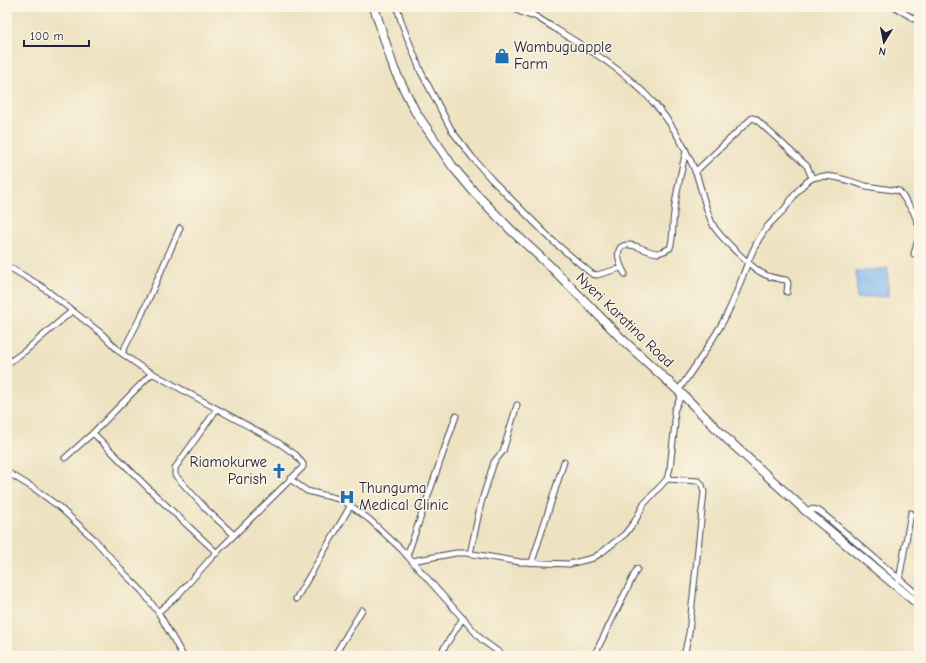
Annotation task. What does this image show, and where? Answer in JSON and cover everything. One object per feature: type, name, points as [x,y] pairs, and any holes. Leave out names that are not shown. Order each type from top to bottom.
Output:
[{"type":"highway","name":"Nyeri Karatina Road","points":[[374,7],[394,69],[415,111],[453,167],[474,192],[624,341],[728,440],[806,511],[919,605]]},
{"type":"street","points":[[397,7],[421,72],[452,131],[472,157],[554,242],[592,274],[596,275],[621,268]]},
{"type":"street","points":[[508,7],[539,19]]},
{"type":"street","points":[[521,7],[617,68],[633,81],[653,102],[675,132],[686,151],[714,226],[724,238],[761,273],[773,278],[786,280],[788,283],[788,292]]},
{"type":"street","points":[[895,7],[919,22]]},
{"type":"street","points":[[695,172],[752,118],[756,119],[807,166],[812,178]]},
{"type":"street","points":[[625,274],[621,268],[618,253],[624,246],[630,245],[658,253],[670,248],[672,242],[672,223],[676,198],[686,151]]},
{"type":"street","points":[[412,561],[456,553],[512,561],[569,564],[593,558],[625,534],[644,504],[667,479],[670,468],[675,423],[674,411],[680,393],[721,325],[738,290],[748,262],[764,231],[785,209],[800,188],[812,178],[824,176],[867,186],[899,191],[913,211],[919,226]]},
{"type":"street","points":[[122,353],[142,314],[180,228]]},
{"type":"street","points":[[914,254],[919,236]]},
{"type":"street","points":[[7,266],[41,286],[102,334],[122,353],[152,373],[280,443],[296,455],[304,464],[303,467],[217,553],[177,596],[158,612]]},
{"type":"street","points":[[7,364],[25,351],[72,310]]},
{"type":"street","points":[[65,458],[93,433],[152,373]]},
{"type":"street","points":[[470,554],[481,503],[494,462],[506,445],[517,405]]},
{"type":"street","points":[[217,409],[175,468],[175,475],[206,509],[234,536]]},
{"type":"street","points":[[407,556],[456,416]]},
{"type":"street","points":[[93,433],[217,553]]},
{"type":"street","points":[[532,562],[564,462]]},
{"type":"street","points":[[7,472],[35,489],[58,506],[94,540],[142,591],[158,612],[184,656]]},
{"type":"street","points":[[290,479],[307,491],[337,498],[351,505],[370,520],[412,561],[488,645],[504,656]]},
{"type":"street","points":[[667,479],[699,480],[704,492],[689,633],[684,656]]},
{"type":"street","points":[[296,599],[351,505]]},
{"type":"street","points":[[806,511],[810,509],[819,511],[919,596]]},
{"type":"street","points":[[899,580],[911,513]]},
{"type":"street","points":[[594,656],[637,569]]},
{"type":"street","points":[[334,656],[362,610]]},
{"type":"street","points":[[439,656],[463,618]]},
{"type":"water","points":[[888,268],[888,296],[857,298],[856,272]]},
{"type":"place","name":"Wambuguapple Farm","points":[[502,56]]},
{"type":"place","name":"Riamokurwe Parish","points":[[279,471]]},
{"type":"place","name":"Thunguma Medical Clinic","points":[[347,497]]}]
